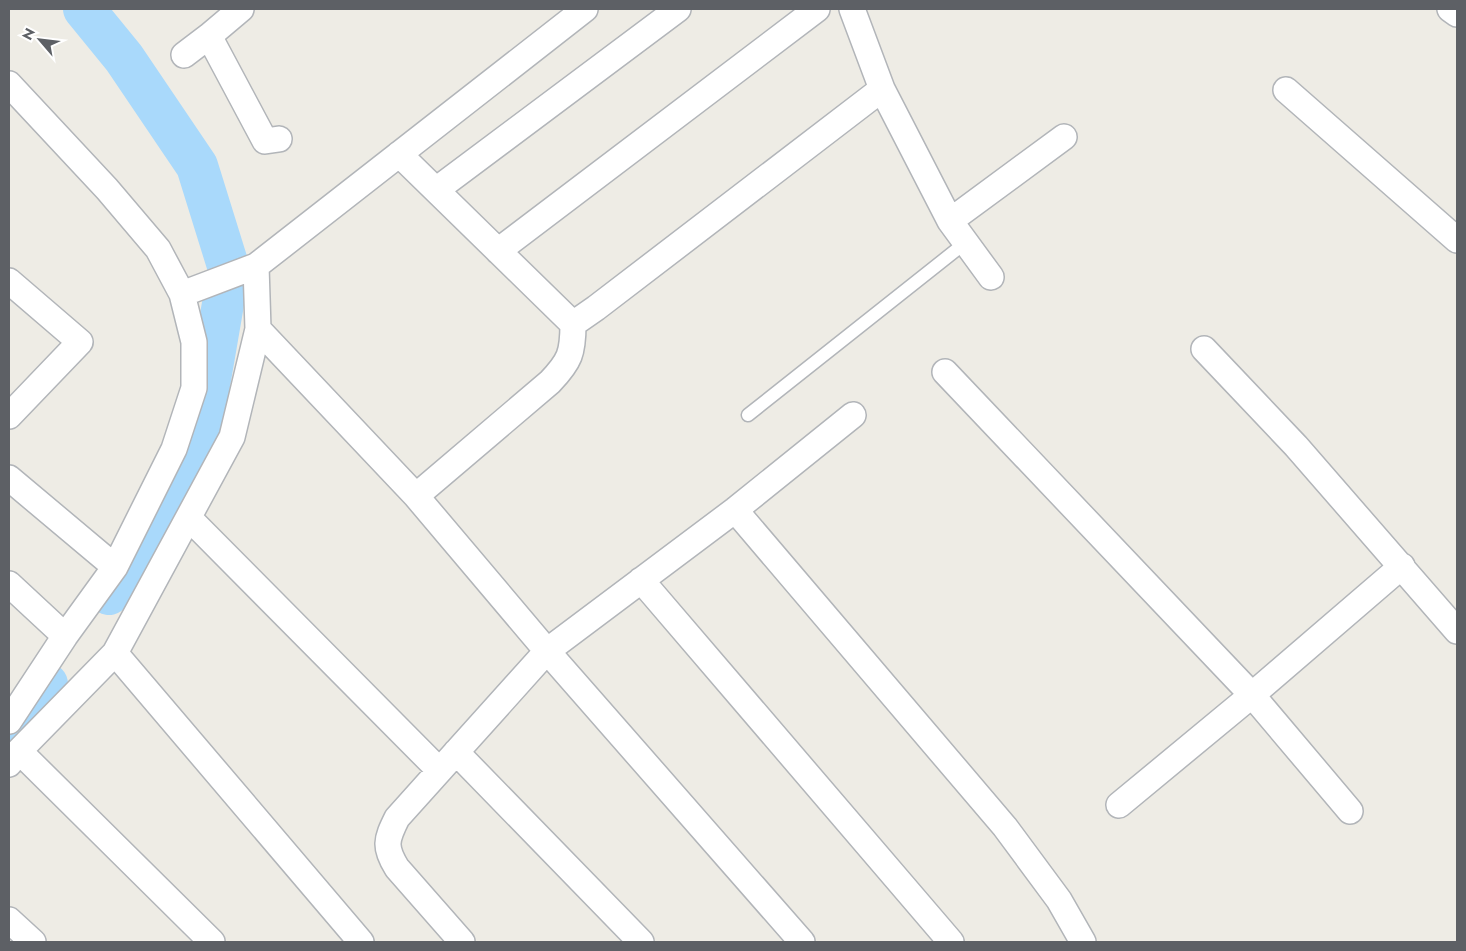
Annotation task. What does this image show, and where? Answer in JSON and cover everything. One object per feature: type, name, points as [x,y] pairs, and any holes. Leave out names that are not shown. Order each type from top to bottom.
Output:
[{"type":"street","points":[[184,55],[241,9]]},
{"type":"street","points":[[194,290],[245,271],[585,9]]},
{"type":"street","points":[[436,190],[678,9]]},
{"type":"street","points":[[498,251],[817,9]]},
{"type":"street","points":[[852,9],[882,89],[950,221],[992,277]]},
{"type":"street","points":[[1450,9],[1457,14]]},
{"type":"street","points":[[209,36],[265,141],[279,139]]},
{"type":"street","points":[[9,84],[107,189],[194,290],[194,388],[174,449],[115,567],[65,636],[9,721]]},
{"type":"street","points":[[573,324],[882,89]]},
{"type":"street","points":[[1286,90],[1457,240]]},
{"type":"street","points":[[950,221],[1064,137]]},
{"type":"street","points":[[399,154],[573,324],[573,344],[564,368],[416,496]]},
{"type":"street","points":[[212,942],[14,758],[115,653],[232,437],[258,329],[245,271]]},
{"type":"street","points":[[9,281],[80,342],[9,416]]},
{"type":"street","points":[[258,329],[416,496],[547,651],[802,942]]},
{"type":"street","points":[[1204,348],[1296,446],[1457,630]]},
{"type":"street","points":[[945,372],[1252,695],[1350,811]]},
{"type":"street","points":[[462,942],[389,855],[387,844],[390,831],[397,818],[547,651],[735,510],[853,415]]},
{"type":"street","points":[[9,478],[115,567]]},
{"type":"street","points":[[735,510],[1005,827],[1060,900],[1083,942]]},
{"type":"street","points":[[189,518],[439,770]]},
{"type":"street","points":[[1119,805],[1252,695],[1402,566]]},
{"type":"street","points":[[641,580],[951,942]]},
{"type":"street","points":[[9,584],[65,636]]},
{"type":"street","points":[[115,653],[361,942]]},
{"type":"street","points":[[456,752],[642,942]]},
{"type":"street","points":[[9,920],[33,942]]},
{"type":"lane","points":[[748,415],[965,243]]},
{"type":"waterway","points":[[84,9],[124,58],[197,166],[229,269],[198,449],[109,594]]},
{"type":"waterway","points":[[9,741],[47,684]]}]
